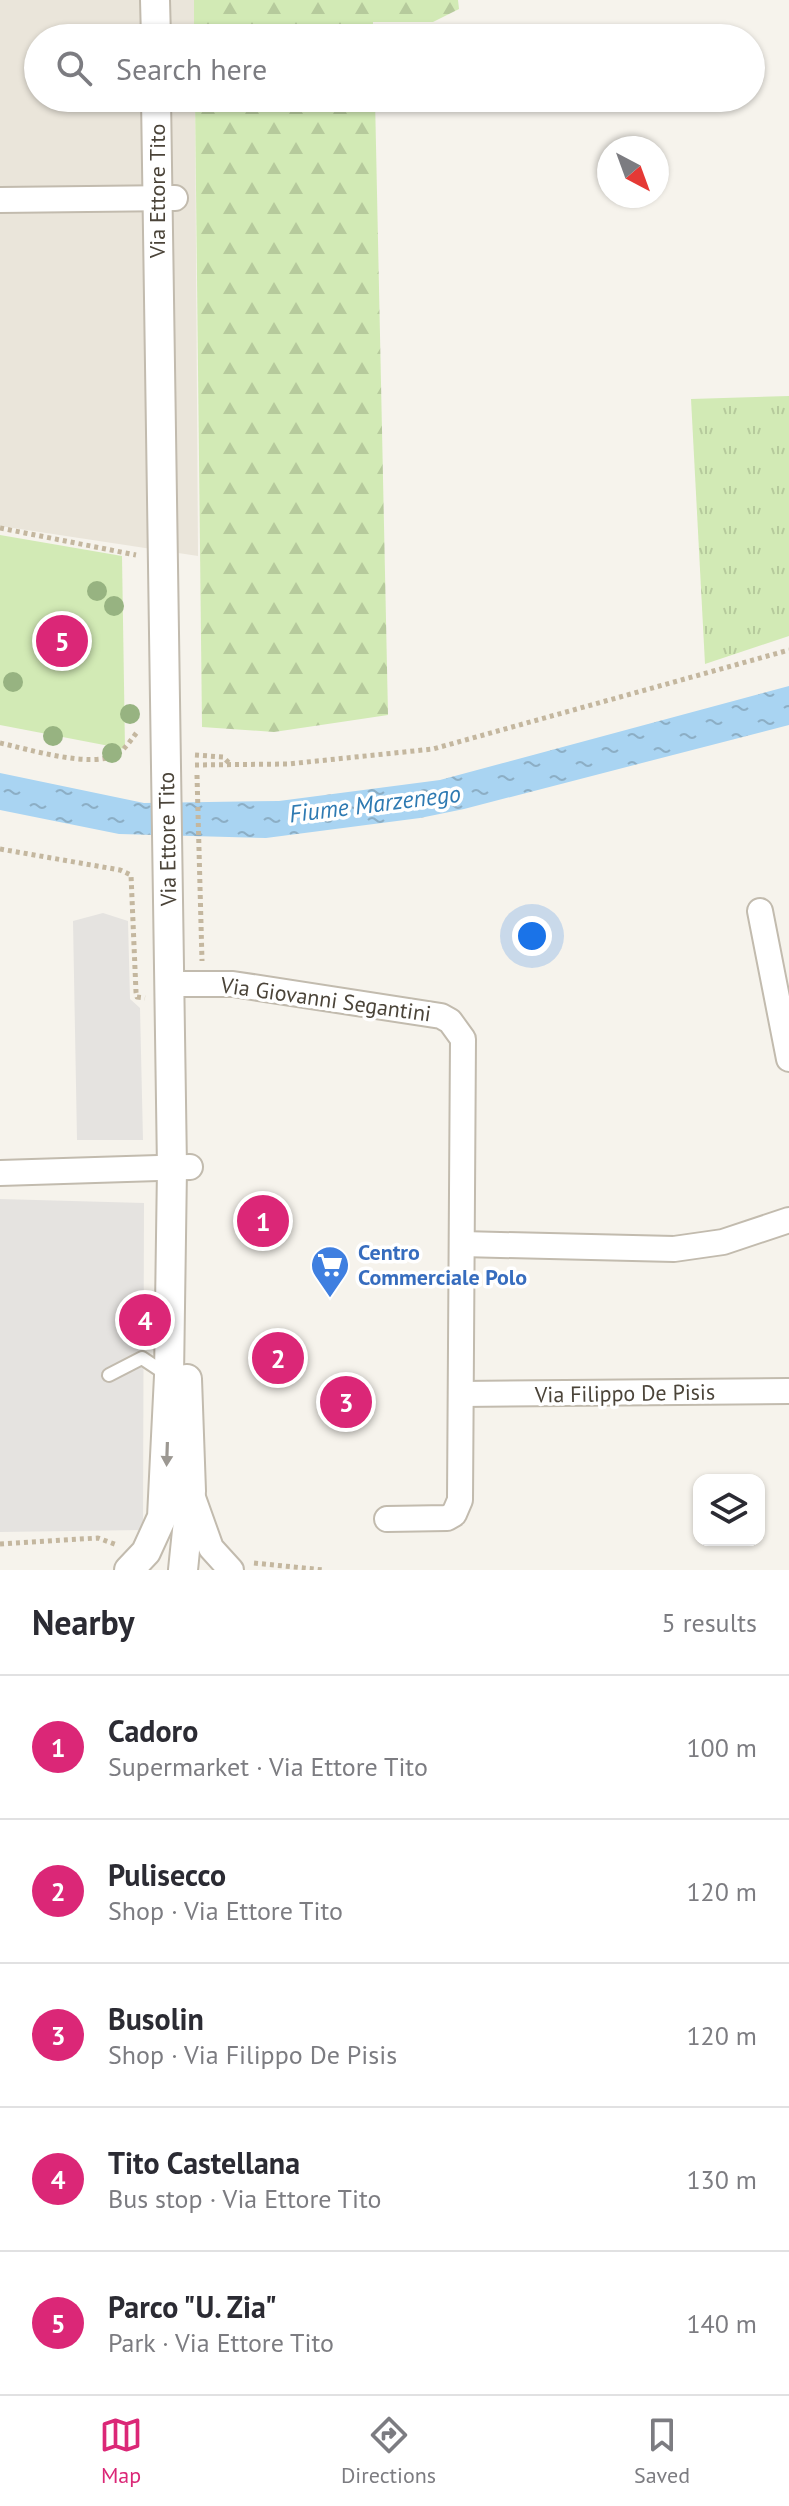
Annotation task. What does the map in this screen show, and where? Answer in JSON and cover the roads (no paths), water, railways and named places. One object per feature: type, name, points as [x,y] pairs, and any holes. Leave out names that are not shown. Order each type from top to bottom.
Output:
[{"type":"street","points":[[155,0],[156,24]]},
{"type":"street","points":[[173,0],[173,24]]},
{"type":"street","name":"Via Ettore Tito","points":[[157,112],[166,199],[188,770],[184,865],[169,988],[186,1255],[191,1491],[183,1570]]},
{"type":"street","name":"Via Ettore Tito","points":[[166,199],[173,112]]},
{"type":"street","points":[[0,200],[166,199]]},
{"type":"street","points":[[760,911],[789,1059]]},
{"type":"street","name":"Via Giovanni Segantini","points":[[169,988],[233,984],[425,1013],[450,1021],[463,1039],[464,1051],[462,1244]]},
{"type":"street","points":[[0,1173],[181,1168]]},
{"type":"street","name":"Via Ettore Tito","points":[[130,1562],[146,1552],[162,1517],[181,1168]]},
{"type":"street","points":[[387,1519],[441,1520],[454,1514],[458,1507],[462,1244],[674,1249],[723,1242],[789,1220]]},
{"type":"street","name":"Via Filippo De Pisis","points":[[461,1394],[789,1391]]},
{"type":"street","name":"Via Ettore Tito","points":[[191,1491],[211,1548],[240,1566]]},
{"type":"lane","points":[[109,1375],[142,1358],[169,1376]]},
{"type":"water","name":"Fiume Marzenego","points":[[789,686],[789,725],[420,818],[266,838],[119,834],[0,810],[0,773],[144,803],[279,801],[440,780]]},
{"type":"place","name":"Parco \"U. Zia\"","points":[[62,641]]},
{"type":"place","name":"Cadoro","points":[[263,1221]]},
{"type":"place","name":"Centro Commerciale Polo","points":[[330,1299]]},
{"type":"place","name":"Tito Castellana","points":[[145,1320]]},
{"type":"place","name":"Pulisecco","points":[[278,1358]]},
{"type":"place","name":"Busolin","points":[[346,1402]]}]
